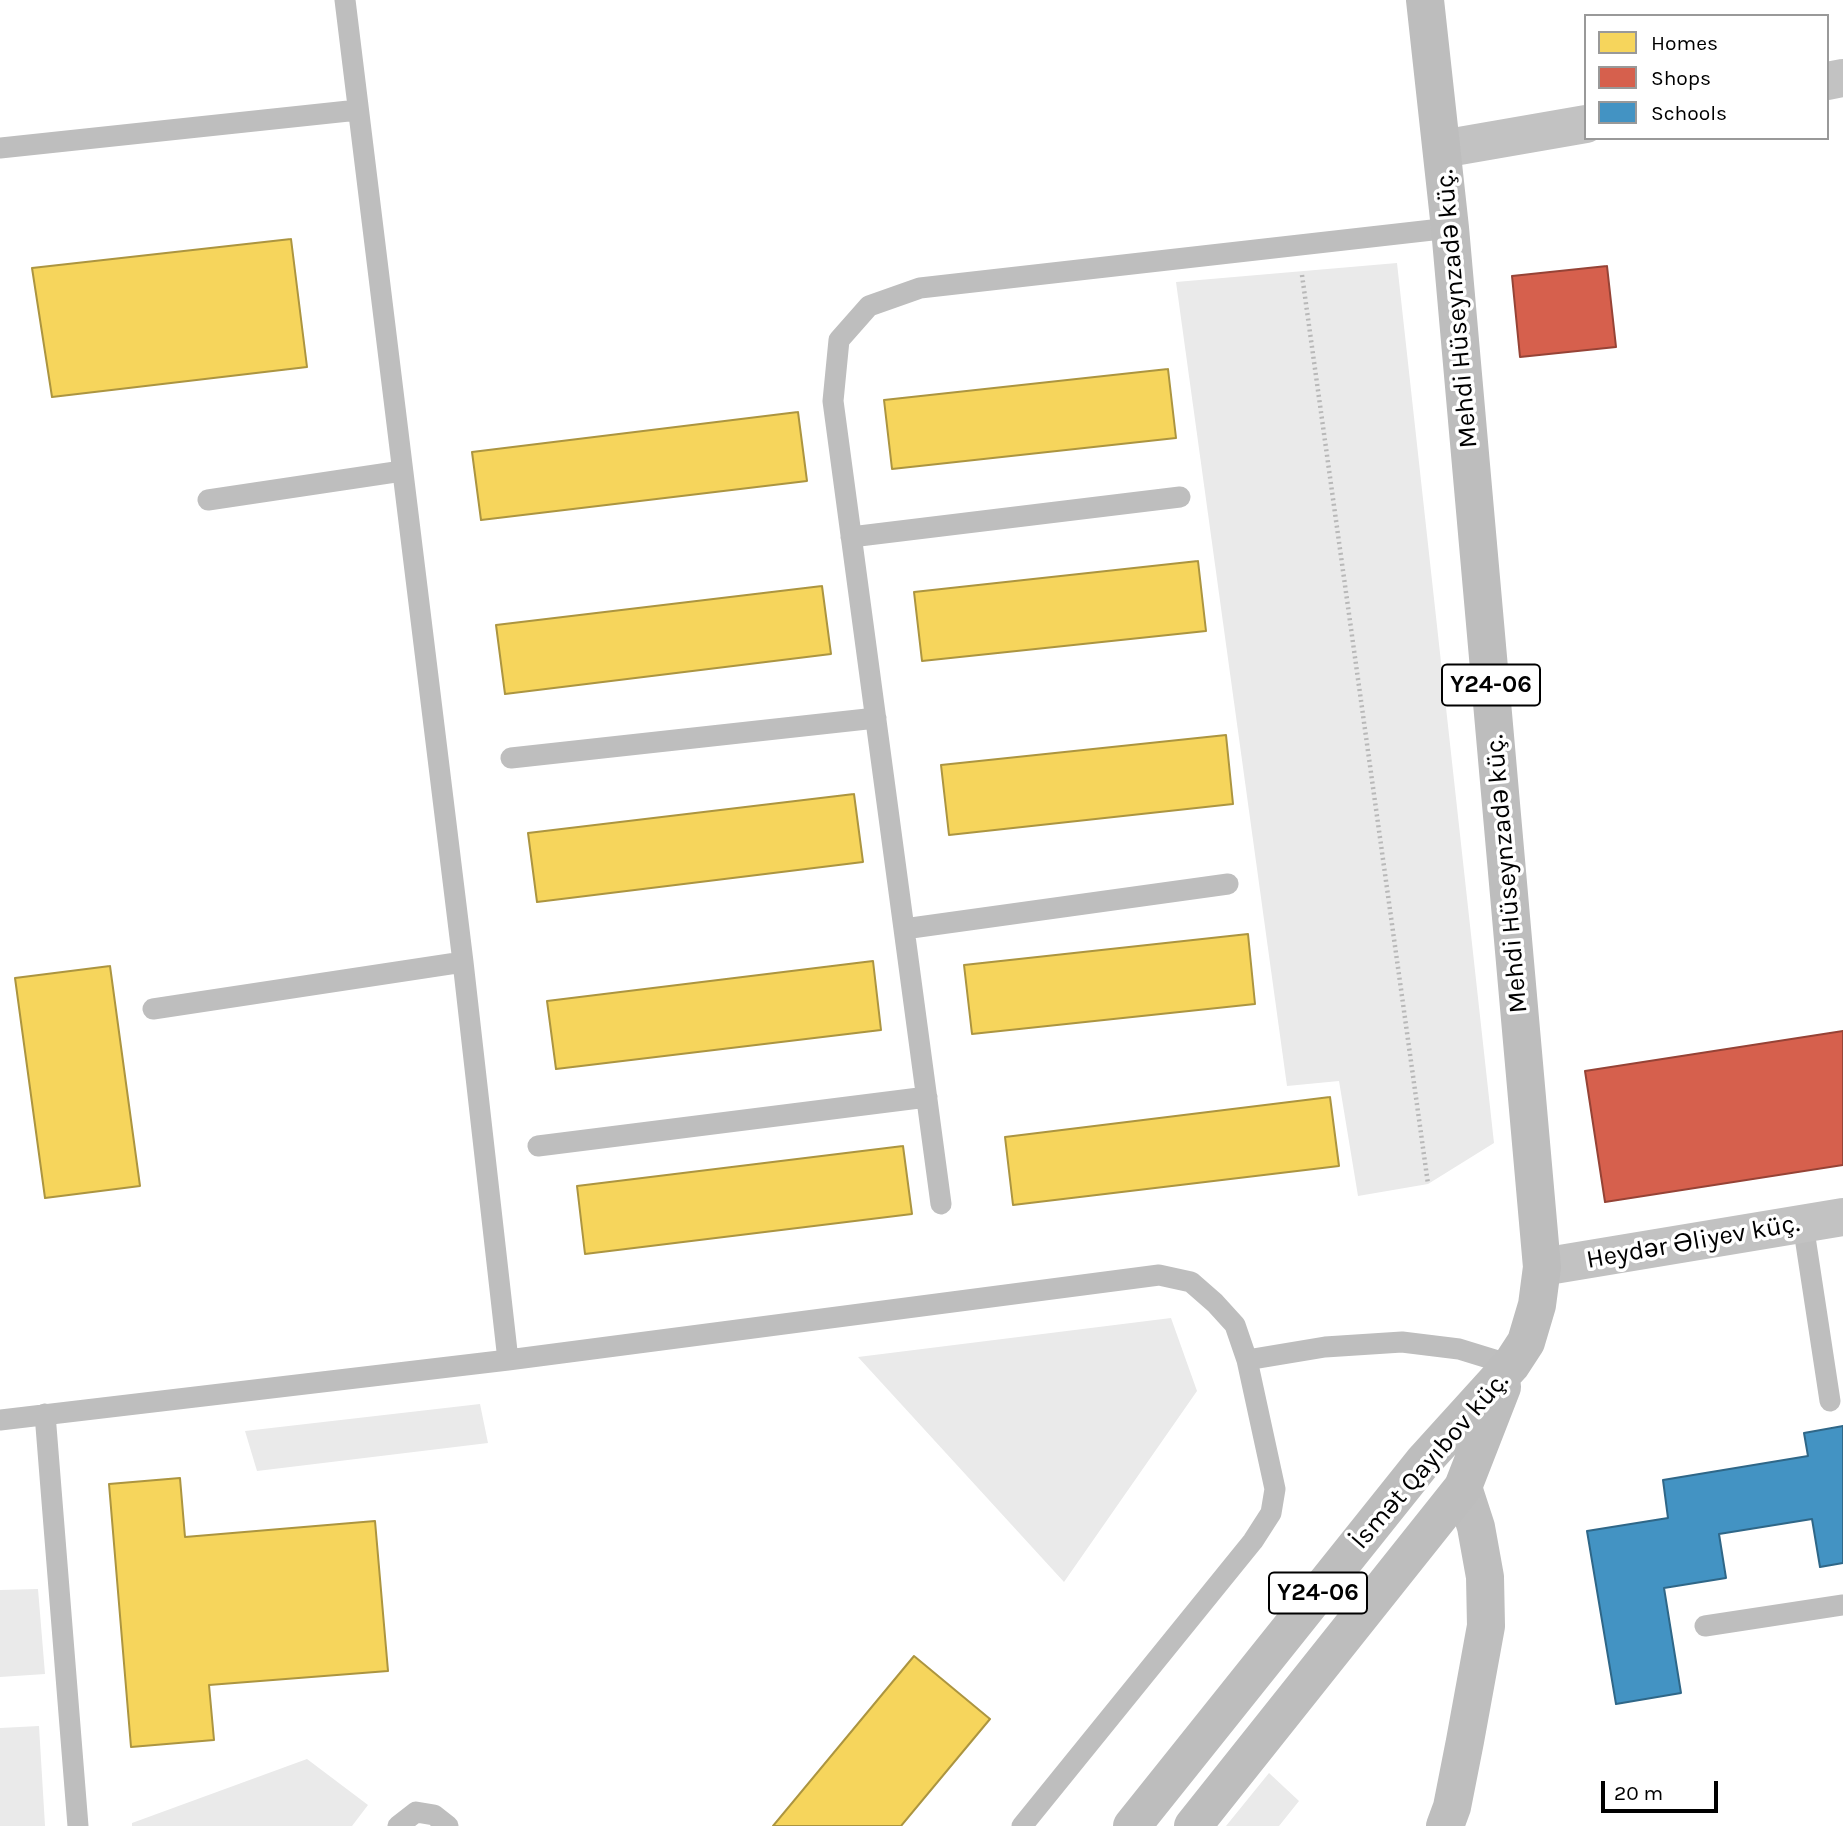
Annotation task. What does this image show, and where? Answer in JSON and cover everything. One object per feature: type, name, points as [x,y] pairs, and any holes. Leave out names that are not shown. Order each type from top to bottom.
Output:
[{"type":"main road","name":"Mehdi Hüseynzadə küç.","points":[[1425,0],[1443,149],[1542,1268],[1537,1306],[1526,1342],[1511,1365]]},
{"type":"main road","points":[[1443,149],[1584,124]]},
{"type":"main road","name":"Heydər Əliyev küç.","points":[[1542,1268],[1843,1217]]},
{"type":"main road","name":"İsmət Qayıbov küç.","points":[[1193,1826],[1463,1487],[1511,1365]]},
{"type":"main road","name":"İsmət Qayıbov küç.","points":[[1132,1826],[1423,1462],[1511,1365]]},
{"type":"street","points":[[1445,1826],[1452,1807],[1463,1755],[1486,1626],[1485,1577],[1476,1527],[1463,1487]]},
{"type":"lane","points":[[345,0],[463,962],[508,1360]]},
{"type":"lane","points":[[0,148],[358,110]]},
{"type":"lane","points":[[941,1204],[833,401],[839,340],[869,306],[920,288],[1450,229]]},
{"type":"lane","points":[[208,500],[402,471]]},
{"type":"lane","points":[[851,537],[1181,497]]},
{"type":"lane","points":[[511,758],[876,718]]},
{"type":"lane","points":[[904,929],[1228,884]]},
{"type":"lane","points":[[153,1009],[463,962]]},
{"type":"lane","points":[[538,1146],[927,1097]]},
{"type":"lane","points":[[1803,1224],[1830,1401]]},
{"type":"lane","points":[[0,1420],[508,1360],[1158,1275],[1191,1282],[1235,1325],[1247,1360],[1275,1489],[1271,1513],[1253,1541],[1022,1826]]},
{"type":"lane","points":[[1247,1360],[1325,1347],[1402,1342],[1458,1349],[1511,1365]]},
{"type":"lane","points":[[45,1414],[78,1826]]},
{"type":"lane","points":[[1705,1626],[1843,1605]]},
{"type":"lane","points":[[398,1826],[416,1812],[434,1815],[448,1826]]},
{"type":"path","points":[[1301,271],[1428,1184]]},
{"type":"shaded area","points":[[1397,263],[1494,1143],[1428,1184],[1358,1196],[1339,1081],[1287,1086],[1176,282]]},
{"type":"shaded area","points":[[1171,1318],[1197,1391],[1064,1582],[858,1357]]},
{"type":"shaded area","points":[[480,1404],[488,1443],[257,1471],[245,1431]]},
{"type":"shaded area","points":[[38,1589],[45,1674],[0,1677],[0,1590]]},
{"type":"shaded area","points":[[39,1726],[45,1826],[0,1826],[0,1728]]},
{"type":"shaded area","points":[[307,1759],[368,1805],[352,1826],[132,1826],[132,1823]]},
{"type":"shaded area","points":[[1269,1773],[1299,1801],[1279,1826],[1226,1826]]},
{"type":"building: Homes","points":[[291,239],[307,367],[52,397],[32,268]]},
{"type":"building: Homes","points":[[1168,369],[1176,438],[892,469],[884,400]]},
{"type":"building: Homes","points":[[798,412],[807,481],[481,520],[472,452]]},
{"type":"building: Homes","points":[[1198,561],[1206,631],[922,661],[914,592]]},
{"type":"building: Homes","points":[[822,586],[831,654],[505,694],[496,625]]},
{"type":"building: Homes","points":[[1226,735],[1233,804],[949,835],[941,765]]},
{"type":"building: Homes","points":[[854,794],[863,862],[537,902],[528,833]]},
{"type":"building: Homes","points":[[1248,934],[1255,1004],[972,1034],[964,965]]},
{"type":"building: Homes","points":[[873,961],[881,1030],[556,1069],[547,1001]]},
{"type":"building: Homes","points":[[110,966],[140,1186],[45,1198],[15,978]]},
{"type":"building: Homes","points":[[1330,1097],[1339,1166],[1013,1205],[1005,1137]]},
{"type":"building: Homes","points":[[903,1146],[912,1214],[585,1254],[577,1186]]},
{"type":"building: Homes","points":[[180,1478],[185,1537],[375,1521],[388,1671],[209,1685],[214,1740],[131,1747],[109,1484]]},
{"type":"building: Homes","points":[[914,1656],[990,1719],[901,1826],[773,1826]]},
{"type":"building: Shops","points":[[1607,266],[1616,347],[1520,357],[1512,276]]},
{"type":"building: Shops","points":[[1843,1031],[1843,1165],[1605,1202],[1585,1071]]},
{"type":"building: Schools","points":[[1843,1426],[1843,1563],[1820,1567],[1812,1519],[1719,1534],[1726,1578],[1664,1588],[1681,1693],[1616,1704],[1587,1531],[1668,1518],[1663,1480],[1808,1456],[1804,1433]]}]
